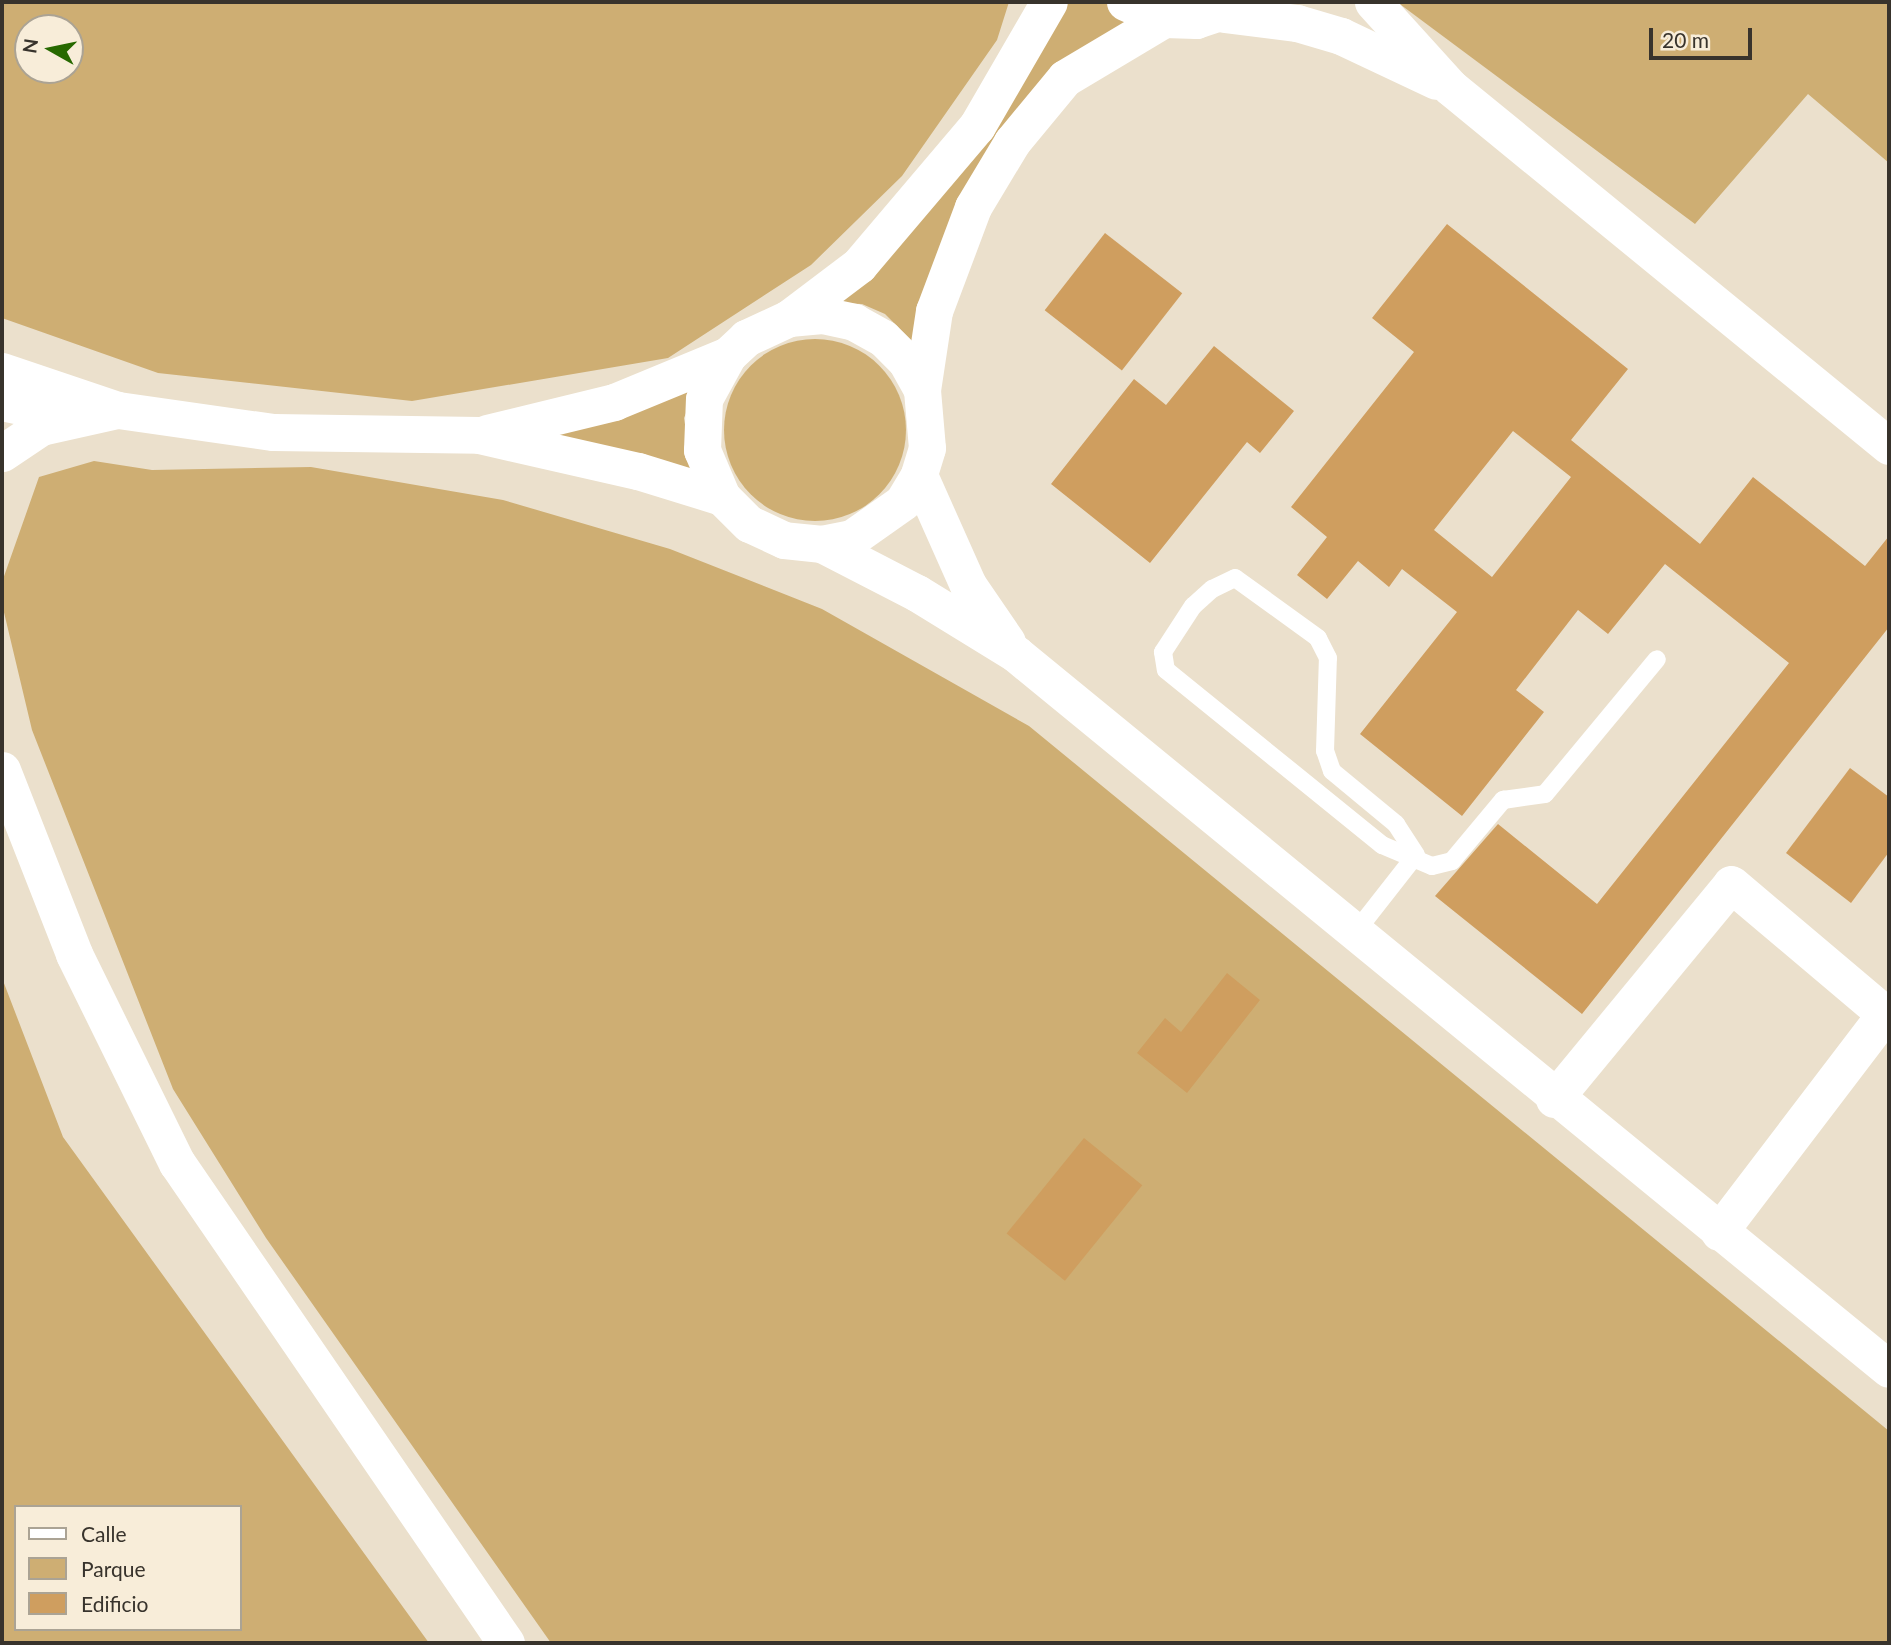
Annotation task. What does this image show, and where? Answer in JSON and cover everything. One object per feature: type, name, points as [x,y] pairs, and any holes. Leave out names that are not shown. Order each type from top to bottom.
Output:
[{"type":"street","points":[[479,435],[614,402],[728,355],[756,332],[789,318],[859,265],[977,127],[1049,2]]},
{"type":"street","points":[[1125,2],[1164,19]]},
{"type":"street","points":[[1373,2],[1450,87],[1889,446]]},
{"type":"street","points":[[728,355],[704,399],[702,450],[722,497],[749,524],[784,540],[822,544],[852,538],[880,523],[903,502],[919,475],[927,448],[922,390],[934,312],[973,207],[1012,142],[1065,78],[1164,19],[1236,8],[1341,37],[1450,87]]},
{"type":"street","points":[[789,318],[832,317],[883,338],[906,361],[922,390]]},
{"type":"street","points":[[2,371],[118,410],[272,432],[479,435],[638,471],[722,497]]},
{"type":"street","points":[[2,402],[78,418]]},
{"type":"street","points":[[2,453],[41,427],[118,410]]},
{"type":"street","points":[[919,475],[968,586],[1016,654]]},
{"type":"street","points":[[822,544],[1016,654],[1554,1099],[1889,1369]]},
{"type":"street","points":[[2,770],[74,954],[177,1163],[506,1643]]},
{"type":"street","points":[[1554,1099],[1731,884],[1885,1014],[1719,1232]]},
{"type":"lane","points":[[1416,855],[1396,824],[1332,771],[1325,751],[1328,658],[1318,638],[1235,578],[1212,589],[1193,606],[1163,652],[1166,670],[1382,845],[1416,855],[1443,867],[1503,800],[1545,794],[1657,659]]},
{"type":"lane","points":[[1354,934],[1416,855]]},
{"type":"green space","points":[[2,2],[1009,2],[997,40],[902,176],[811,265],[668,358],[412,401],[158,373],[2,318]]},
{"type":"green space","points":[[1061,2],[1106,2],[1139,24],[1063,62],[914,343],[885,314],[862,304],[835,303]]},
{"type":"green space","points":[[1397,2],[1889,2],[1889,163],[1808,94],[1695,224]]},
{"type":"green space","points":[[815,339],[850,346],[879,366],[899,395],[906,430],[899,465],[879,494],[850,514],[815,521],[780,514],[751,494],[731,465],[724,430],[731,395],[751,366],[780,346]]},
{"type":"green space","points":[[698,384],[684,418],[693,479],[512,433]]},
{"type":"green space","points":[[94,461],[152,470],[311,467],[503,500],[670,549],[822,609],[1029,726],[1889,1431],[1889,1643],[551,1643],[266,1238],[173,1089],[32,730],[2,604],[2,582],[39,477]]},
{"type":"green space","points":[[2,978],[63,1137],[429,1643],[2,1643]]},
{"type":"building","points":[[1447,224],[1628,369],[1571,440],[1700,544],[1753,477],[1865,566],[1889,536],[1889,627],[1582,1014],[1435,896],[1498,824],[1597,904],[1789,663],[1665,564],[1608,634],[1578,610],[1516,690],[1544,712],[1462,816],[1360,734],[1457,612],[1402,569],[1389,587],[1358,561],[1327,599],[1297,575],[1327,537],[1291,507],[1414,352],[1372,318]],"holes":[[[1513,431],[1571,477],[1492,577],[1434,530]]]},
{"type":"building","points":[[1105,233],[1182,293],[1122,371],[1045,310]]},
{"type":"building","points":[[1214,346],[1294,411],[1260,453],[1247,442],[1150,563],[1051,484],[1134,379],[1166,405]]},
{"type":"building","points":[[1850,768],[1889,797],[1889,852],[1851,903],[1786,853]]},
{"type":"building","points":[[1227,973],[1260,1000],[1187,1093],[1137,1053],[1165,1018],[1181,1032]]},
{"type":"building","points":[[1084,1138],[1142,1185],[1065,1281],[1007,1234]]}]
